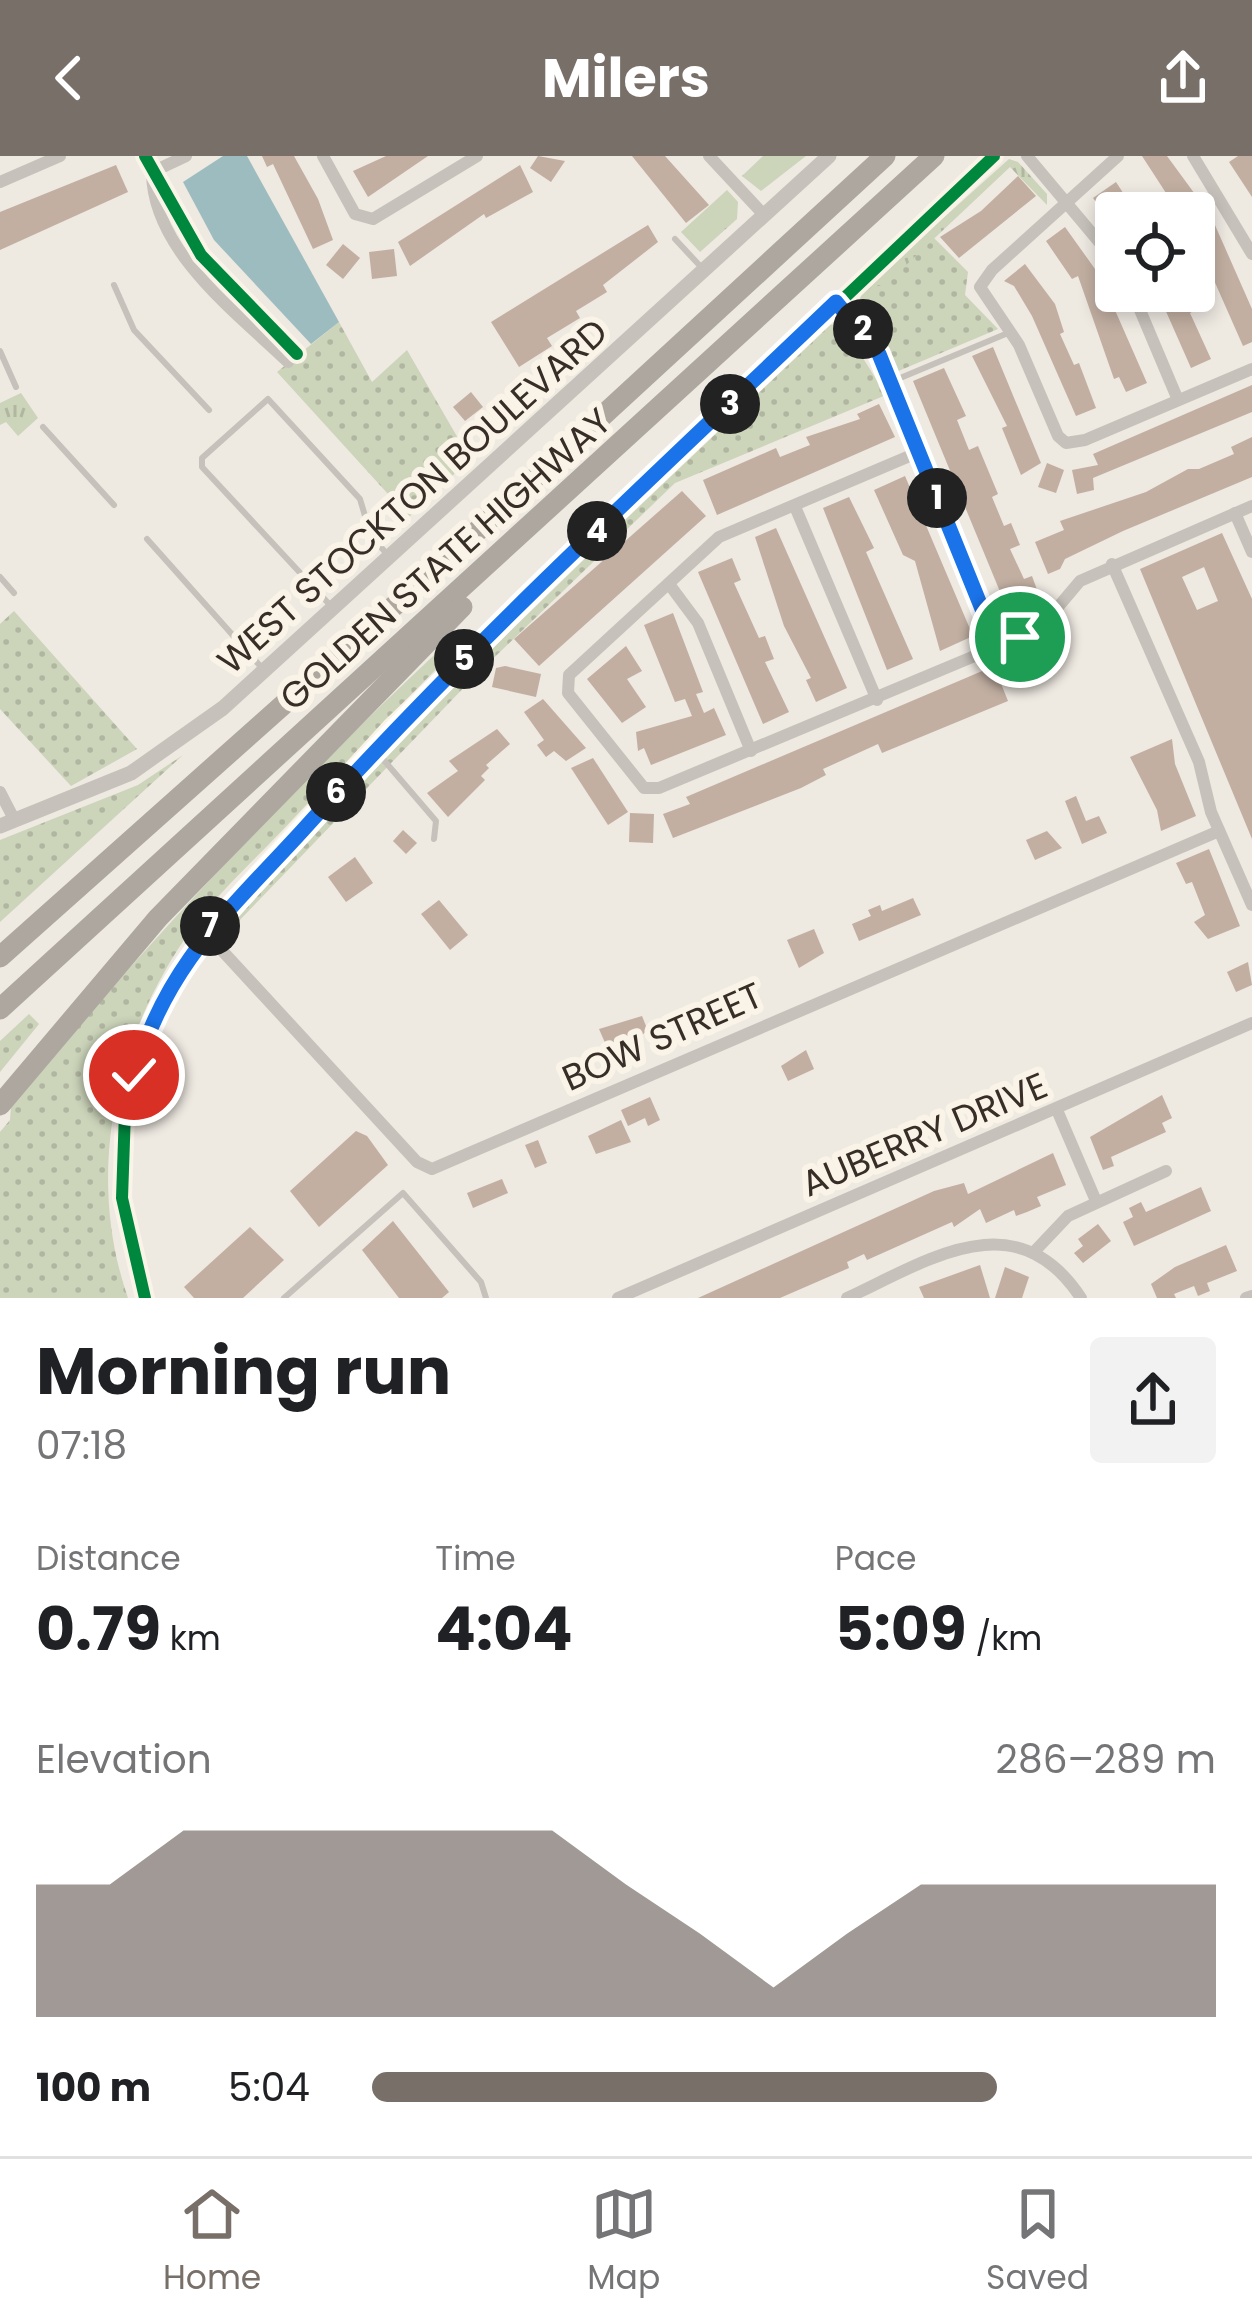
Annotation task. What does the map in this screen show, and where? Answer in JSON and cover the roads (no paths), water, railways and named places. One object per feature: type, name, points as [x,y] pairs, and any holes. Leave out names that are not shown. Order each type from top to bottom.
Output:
[{"type":"highway","name":"GOLDEN STATE HIGHWAY","points":[[0,957],[466,541],[885,156]]},
{"type":"highway","name":"GOLDEN STATE HIGHWAY","points":[[0,1009],[934,156]]},
{"type":"highway","points":[[0,1105],[158,918],[609,456]]},
{"type":"street","points":[[0,182],[60,156]]},
{"type":"street","points":[[145,156],[152,172],[152,192],[196,260],[292,358]]},
{"type":"street","points":[[152,172],[186,156]]},
{"type":"street","points":[[323,156],[364,219],[374,219],[477,156]]},
{"type":"street","points":[[709,156],[764,215]]},
{"type":"street","name":"WEST STOCKTON BOULEVARD","points":[[7,824],[131,773],[265,670],[829,156]]},
{"type":"street","points":[[146,1298],[128,1243],[122,1198],[125,1112],[157,1011],[205,932],[374,749],[836,302],[994,156]]},
{"type":"street","points":[[1027,156],[1095,235]]},
{"type":"street","points":[[1118,156],[984,278],[985,298],[1012,332],[1066,443],[1252,369]]},
{"type":"street","points":[[1193,156],[1252,254]]},
{"type":"street","points":[[836,302],[864,330],[890,382],[997,646]]},
{"type":"street","points":[[1141,312],[1178,400]]},
{"type":"street","points":[[919,452],[796,509],[718,537],[569,674],[568,693],[644,788],[659,788],[877,700],[1042,626],[1080,581],[1252,506]]},
{"type":"street","points":[[796,509],[877,700]]},
{"type":"street","points":[[1235,513],[1252,552]]},
{"type":"street","points":[[1112,564],[1198,762],[1219,831],[1252,905]]},
{"type":"street","points":[[669,584],[698,622],[751,751]]},
{"type":"street","points":[[0,792],[7,824]]},
{"type":"street","name":"BOW STREET","points":[[205,932],[417,1162],[433,1168],[1219,831]]},
{"type":"street","name":"AUBERRY DRIVE","points":[[618,1298],[1252,1022]]},
{"type":"street","points":[[1057,1110],[1096,1201]]},
{"type":"street","points":[[1033,1253],[1068,1216],[1166,1171]]},
{"type":"street","points":[[847,1298],[952,1250],[992,1240],[1033,1253],[1081,1298]]},
{"type":"lane","points":[[675,239],[704,271]]},
{"type":"lane","points":[[114,285],[134,330],[209,410]]},
{"type":"lane","points":[[890,382],[1012,332]]},
{"type":"lane","points":[[0,351],[16,387]]},
{"type":"lane","points":[[333,608],[202,467],[202,458],[268,399],[360,499],[371,536],[390,556]]},
{"type":"lane","points":[[43,427],[114,505]]},
{"type":"lane","points":[[147,539],[265,670]]},
{"type":"lane","points":[[0,578],[14,593]]},
{"type":"lane","points":[[374,749],[436,821],[434,839]]},
{"type":"lane","points":[[284,1298],[403,1193],[470,1268],[487,1298]]},
{"type":"water","points":[[223,156],[247,156],[339,322],[311,344],[214,240],[183,182]]}]
